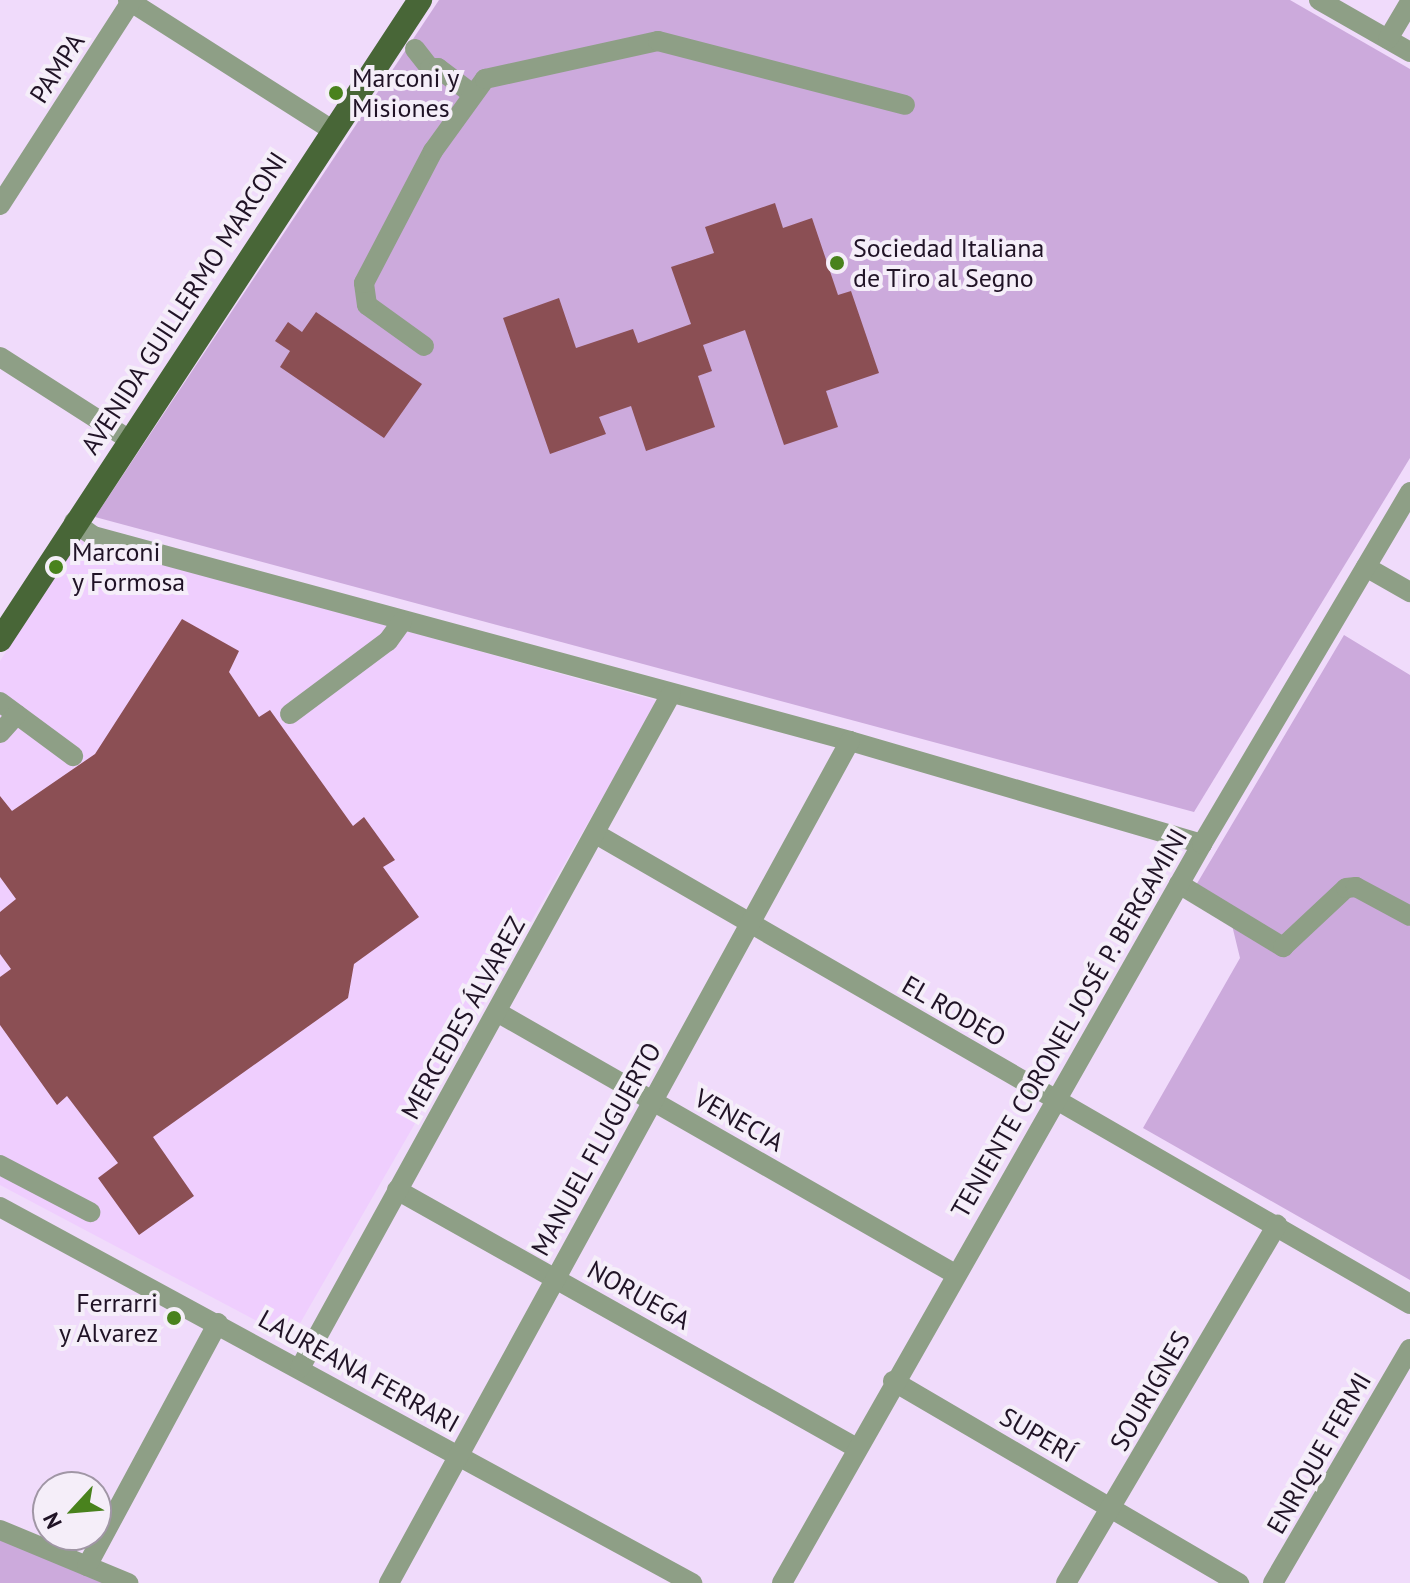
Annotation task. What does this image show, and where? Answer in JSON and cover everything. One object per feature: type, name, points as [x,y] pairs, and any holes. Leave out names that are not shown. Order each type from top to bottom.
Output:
[{"type":"main road","name":"AVENIDA GUILLERMO MARCONI","points":[[0,640],[332,130],[406,42],[420,0]]},
{"type":"street","points":[[1319,0],[1410,52]]},
{"type":"street","points":[[130,1],[332,130]]},
{"type":"street","name":"PAMPA","points":[[0,205],[130,1]]},
{"type":"street","points":[[1388,39],[1410,2]]},
{"type":"street","points":[[424,346],[367,305],[364,283],[385,249],[397,214],[471,93],[485,79],[658,41],[905,105]]},
{"type":"street","points":[[406,42],[421,61],[438,68],[471,93]]},
{"type":"street","points":[[0,357],[128,439]]},
{"type":"street","name":"TENIENTE CORONEL JOSÉ P. BERGAMINI","points":[[782,1583],[855,1447],[1055,1099],[1410,492]]},
{"type":"street","points":[[74,522],[93,536],[850,741],[1202,844]]},
{"type":"street","points":[[1366,567],[1410,592]]},
{"type":"street","points":[[290,714],[388,641],[402,622]]},
{"type":"street","name":"MERCEDES ÁLVAREZ","points":[[300,1368],[671,694]]},
{"type":"street","points":[[0,733],[8,708],[73,756]]},
{"type":"street","name":"MANUEL FLUGUERTO","points":[[389,1583],[850,741]]},
{"type":"street","name":"EL RODEO","points":[[596,834],[1410,1304]]},
{"type":"street","points":[[1179,884],[1283,947],[1346,888],[1356,887],[1410,916]]},
{"type":"street","name":"VENECIA","points":[[497,1012],[955,1274]]},
{"type":"street","points":[[0,1165],[90,1212]]},
{"type":"street","name":"NORUEGA","points":[[397,1190],[855,1447]]},
{"type":"street","name":"LAUREANA FERRARI","points":[[0,1207],[692,1583]]},
{"type":"street","name":"SOURIGNES","points":[[1066,1583],[1277,1225]]},
{"type":"street","points":[[87,1566],[218,1323]]},
{"type":"street","name":"ENRIQUE FERMI","points":[[1273,1583],[1410,1349]]},
{"type":"street","name":"SUPERÍ","points":[[893,1381],[1239,1583]]},
{"type":"street","points":[[0,1530],[128,1583]]},
{"type":"shaded area","name":"Sociedad Italiana de Tiro al Segno","points":[[439,0],[1290,0],[1410,69],[1410,458],[1194,812],[95,517]]},
{"type":"shaded area","points":[[77,539],[658,701],[291,1339],[0,1185],[0,661]]},
{"type":"shaded area","points":[[1344,635],[1410,675],[1410,1280],[1143,1128],[1240,958],[1231,921],[1189,897]]},
{"type":"shaded area","points":[[0,1530],[32,1543],[32,1551],[51,1551],[128,1583],[0,1583]]},
{"type":"building","points":[[775,203],[783,228],[812,218],[838,295],[851,291],[879,373],[826,391],[838,427],[784,445],[745,330],[703,345],[712,371],[698,376],[715,427],[646,451],[631,406],[599,417],[606,434],[550,454],[503,318],[559,298],[576,348],[633,329],[638,343],[691,324],[671,267],[714,253],[705,227]]},
{"type":"building","points":[[316,312],[422,384],[384,438],[280,367],[290,351],[275,341],[288,322],[302,332]]},
{"type":"building","points":[[182,619],[239,651],[229,672],[259,717],[270,710],[353,826],[364,817],[395,860],[383,867],[419,917],[354,964],[348,998],[153,1137],[194,1196],[139,1235],[98,1178],[118,1163],[67,1096],[57,1105],[0,1025],[0,977],[11,969],[0,954],[0,912],[16,899],[0,877],[0,796],[12,811],[95,754]]},
{"type":"place","name":"Marconi y Misiones","points":[[336,93]]},
{"type":"place","name":"Sociedad Italiana de Tiro al Segno","points":[[837,263]]},
{"type":"place","name":"Marconi y Formosa","points":[[56,567]]},
{"type":"place","name":"Ferrarri y Alvarez","points":[[174,1318]]}]
